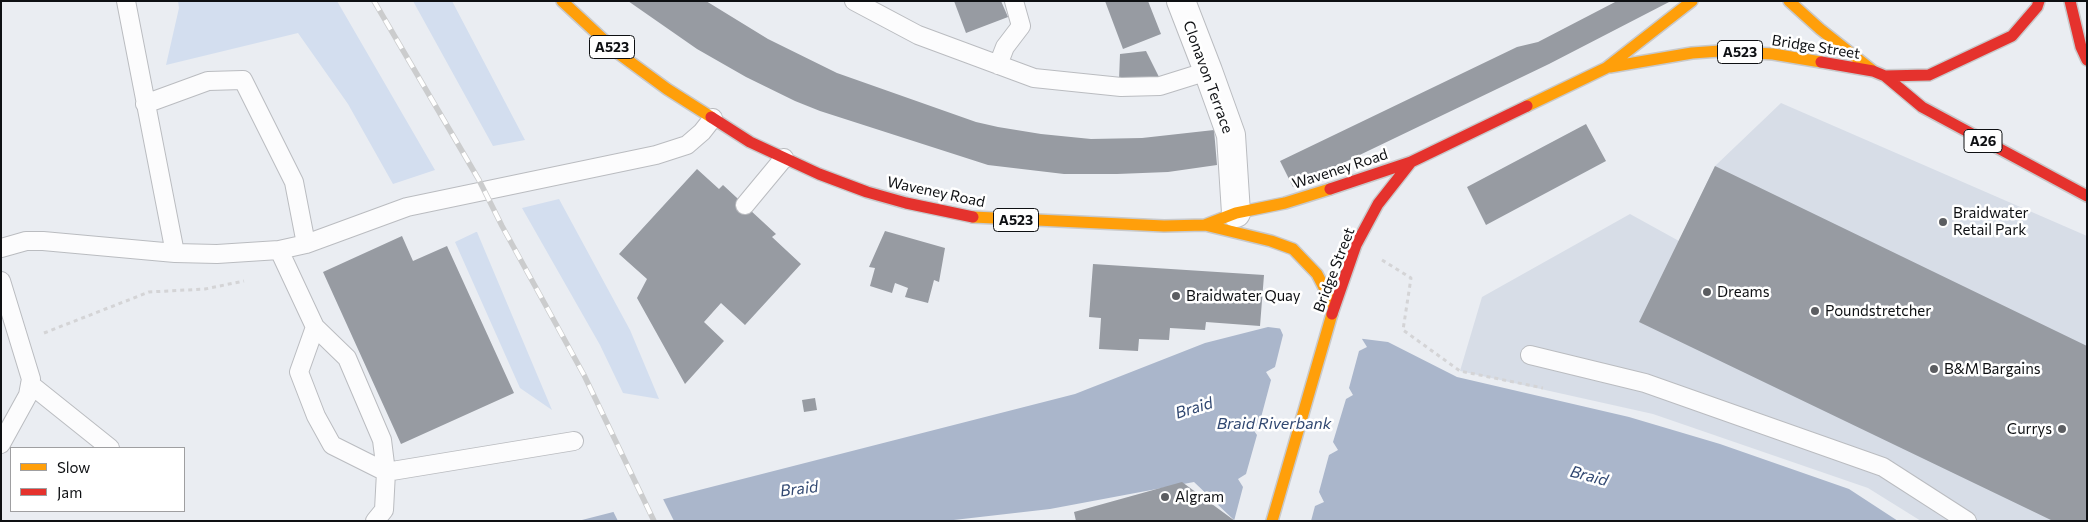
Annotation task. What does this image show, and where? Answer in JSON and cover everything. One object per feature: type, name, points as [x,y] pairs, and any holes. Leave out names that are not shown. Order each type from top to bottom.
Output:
[{"type":"main road","name":"Waveney Road","points":[[562,1],[618,53],[666,89],[750,142],[867,192],[906,203],[976,218],[1164,226],[1205,225],[1236,213],[1285,203],[1411,162]]},
{"type":"main road","name":"Bridge Street","points":[[1272,521],[1334,307],[1356,244],[1378,204],[1411,162],[1606,68],[1692,1]]},
{"type":"main road","name":"A26","points":[[1789,1],[1820,29],[1873,71],[1885,76],[1922,106],[2087,196]]},
{"type":"main road","name":"A26","points":[[1885,76],[1929,75],[2012,36],[2037,7],[2039,1]]},
{"type":"main road","points":[[2070,1],[2081,47],[2087,60]]},
{"type":"main road","name":"Bridge Street","points":[[1606,68],[1692,53],[1720,51],[1773,54],[1873,71]]},
{"type":"main road","points":[[1205,225],[1271,241],[1293,249],[1317,274],[1334,307]]},
{"type":"street","name":"Clonavon Terrace","points":[[1180,1],[1231,135],[1236,213]]},
{"type":"lane","points":[[126,1],[176,253]]},
{"type":"lane","points":[[854,1],[918,35],[1034,78],[1120,87],[1160,86],[1208,71]]},
{"type":"lane","points":[[998,65],[1005,47],[1022,26],[1014,1]]},
{"type":"lane","points":[[145,104],[208,81],[243,80],[294,182],[306,244]]},
{"type":"lane","points":[[1,248],[26,241],[43,240],[176,253],[217,254],[279,250],[306,244],[408,207],[656,155],[687,145],[713,118]]},
{"type":"lane","points":[[744,205],[784,158]]},
{"type":"lane","points":[[279,250],[315,327],[347,358],[382,440],[386,472],[384,510],[375,521]]},
{"type":"lane","points":[[1,281],[30,374],[28,395],[1,444]]},
{"type":"lane","points":[[315,327],[298,372],[316,416],[332,445],[386,472],[574,441]]},
{"type":"lane","points":[[1530,355],[1645,383],[1883,467],[1967,521]]},
{"type":"lane","points":[[30,384],[109,447]]},
{"type":"path","points":[[20,343],[149,292],[205,289],[255,278],[279,250]]},
{"type":"shaded area","points":[[178,1],[337,1],[435,170],[393,184],[348,104],[298,33],[166,65],[179,8]]},
{"type":"shaded area","points":[[413,1],[452,1],[525,140],[493,146]]},
{"type":"shaded area","name":"Braidwater Retail Park","points":[[1781,103],[2087,236],[2087,521],[1921,521],[1868,488],[1653,414],[1460,371],[1482,297],[1630,214],[1679,241],[1715,166]]},
{"type":"shaded area","points":[[559,199],[630,330],[659,399],[623,393],[600,345],[522,208]]},
{"type":"shaded area","points":[[476,232],[552,410],[520,388],[455,242]]},
{"type":"water","name":"Braid Riverbank","points":[[1268,327],[1388,342],[1457,377],[1629,417],[1720,444],[1849,489],[1898,521],[1235,521],[1194,482],[1050,509],[945,521],[578,521],[1075,394],[1205,343]]},
{"type":"pier","points":[[1279,326],[1363,337],[1362,339],[1367,347],[1359,351],[1349,388],[1353,395],[1346,399],[1333,442],[1338,450],[1329,455],[1319,492],[1324,502],[1315,506],[1311,521],[1234,521],[1243,487],[1238,479],[1246,474],[1257,435],[1252,428],[1259,425],[1271,380],[1266,372],[1275,367],[1283,335]]},
{"type":"pier","points":[[662,497],[674,521],[618,521],[612,509]]},
{"type":"building","points":[[628,1],[706,1],[768,39],[837,73],[976,122],[998,127],[1091,139],[1142,138],[1214,130],[1217,165],[1168,172],[1064,174],[988,165],[820,111],[795,101],[746,77],[697,49]]},
{"type":"building","points":[[954,1],[1001,1],[1008,17],[966,33]]},
{"type":"building","points":[[1105,1],[1148,1],[1161,34],[1123,49]]},
{"type":"building","points":[[1617,1],[1671,1],[1549,64],[1293,187],[1280,161],[1517,47],[1538,42]]},
{"type":"building","points":[[1146,51],[1160,79],[1119,80],[1120,54]]},
{"type":"building","points":[[1586,124],[1606,161],[1486,225],[1467,187]]},
{"type":"building","points":[[1715,166],[2087,346],[2087,521],[2053,521],[1639,322]]},
{"type":"building","points":[[697,169],[719,189],[723,185],[776,234],[772,237],[801,264],[745,325],[721,303],[704,322],[724,341],[685,384],[637,298],[647,279],[619,254]]},
{"type":"building","points":[[885,231],[945,248],[939,282],[934,280],[928,303],[905,297],[908,288],[895,283],[892,293],[870,286],[875,268],[869,267]]},
{"type":"building","points":[[402,236],[413,261],[447,246],[514,393],[401,444],[323,272]]},
{"type":"building","name":"Braidwater Quay","points":[[1093,264],[1264,275],[1260,326],[1206,322],[1205,330],[1170,328],[1169,340],[1139,339],[1138,351],[1099,349],[1101,318],[1089,317]]},
{"type":"building","points":[[815,398],[817,410],[804,412],[802,400]]},
{"type":"building","name":"Algram","points":[[1182,482],[1235,521],[1076,521],[1074,512]]},
{"type":"railway","points":[[374,1],[479,180],[502,226],[584,375],[654,521]]},
{"type":"traffic: slow","points":[[562,1],[618,53],[667,89],[711,117]]},
{"type":"traffic: slow","points":[[1527,106],[1606,68],[1692,1]]},
{"type":"traffic: slow","points":[[1789,1],[1820,29],[1872,70]]},
{"type":"traffic: slow","points":[[1610,67],[1692,53],[1720,51],[1773,54],[1821,62]]},
{"type":"traffic: slow","points":[[973,217],[1164,226],[1205,225],[1236,213],[1285,203],[1330,189]]},
{"type":"traffic: slow","points":[[1205,225],[1271,241],[1293,249],[1317,274],[1334,307]]},
{"type":"traffic: slow","points":[[1272,521],[1332,314]]},
{"type":"traffic: jam","points":[[1885,76],[1929,75],[2012,36],[2037,7],[2039,1]]},
{"type":"traffic: jam","points":[[2070,1],[2081,47],[2087,60]]},
{"type":"traffic: jam","points":[[1821,62],[1873,71],[1885,76],[1922,107],[2087,196]]},
{"type":"traffic: jam","points":[[1332,314],[1356,245],[1378,204],[1411,162],[1527,106]]},
{"type":"traffic: jam","points":[[711,117],[750,142],[819,174],[867,192],[906,203],[973,217]]},
{"type":"traffic: jam","points":[[1330,189],[1411,162]]},
{"type":"place","name":"Braidwater Retail Park","points":[[1943,222]]},
{"type":"place","name":"Dreams","points":[[1707,292]]},
{"type":"place","name":"Braidwater Quay","points":[[1176,296]]},
{"type":"place","name":"Poundstretcher","points":[[1815,311]]},
{"type":"place","name":"B&M Bargains","points":[[1934,369]]},
{"type":"place","name":"Currys","points":[[2062,429]]},
{"type":"place","name":"Algram","points":[[1165,497]]},
{"type":"water label","name":"Braid","points":[[1194,408]]},
{"type":"water label","name":"Braid","points":[[1589,476]]},
{"type":"water label","name":"Braid","points":[[799,489]]}]
